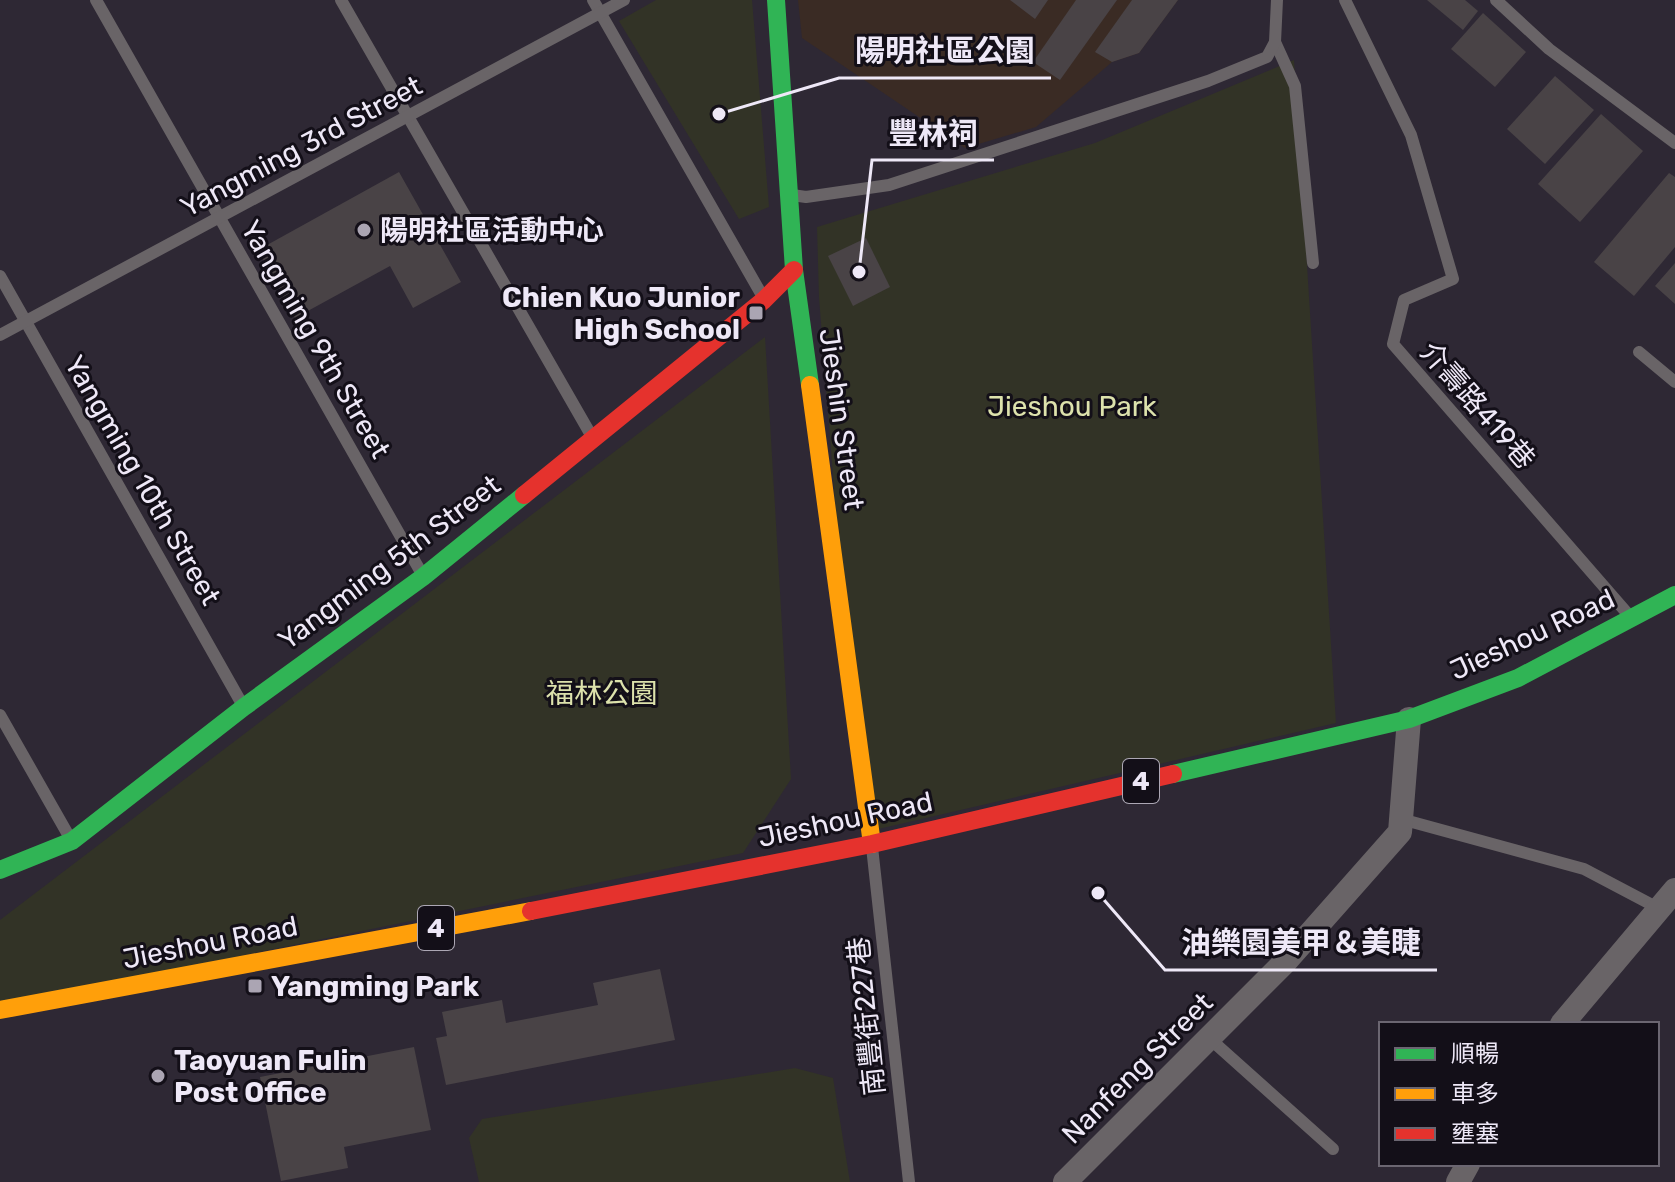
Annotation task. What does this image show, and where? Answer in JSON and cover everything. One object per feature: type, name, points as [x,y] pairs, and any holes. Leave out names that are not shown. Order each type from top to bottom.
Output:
[{"type":"street","name":"Jieshin Street","points":[[776,0],[794,270],[872,844]]},
{"type":"street","name":"Yangming 5th Street","points":[[0,870],[72,841],[244,707],[423,577],[764,300],[794,270]]},
{"type":"street","name":"Jieshou Road","points":[[0,1010],[872,844],[1409,719],[1518,678],[1675,595]]},
{"type":"street","name":"Nanfeng Street","points":[[1065,1182],[1285,962],[1400,832],[1409,719]]},
{"type":"street","points":[[1564,1022],[1675,890]]},
{"type":"lane","name":"Yangming 9th Street","points":[[96,0],[423,577]]},
{"type":"lane","points":[[341,0],[593,438]]},
{"type":"lane","points":[[593,0],[764,300]]},
{"type":"lane","name":"Yangming 3rd Street","points":[[0,335],[624,0]]},
{"type":"lane","points":[[790,194],[806,197],[889,185],[1208,81],[1267,57],[1275,42],[1277,0]]},
{"type":"lane","name":"介壽路419巷","points":[[1345,0],[1411,135],[1453,279],[1404,300],[1393,344],[1632,619]]},
{"type":"lane","points":[[1496,0],[1549,49],[1675,143]]},
{"type":"lane","points":[[1275,42],[1295,86],[1313,263]]},
{"type":"lane","name":"Yangming 10th Street","points":[[0,276],[244,707]]},
{"type":"lane","points":[[1639,352],[1675,382]]},
{"type":"lane","points":[[0,715],[72,841]]},
{"type":"lane","points":[[1401,819],[1584,869],[1658,908]]},
{"type":"lane","name":"南豐街227巷","points":[[872,844],[909,1182]]},
{"type":"lane","points":[[1209,1038],[1333,1149]]},
{"type":"shaded area","points":[[798,0],[1178,0],[1139,53],[1112,62],[1036,127],[965,148],[802,38]]},
{"type":"green space","points":[[656,0],[752,0],[769,207],[739,219],[619,21]]},
{"type":"green space","name":"Jieshou Park","points":[[1294,60],[1336,723],[861,833],[819,297],[817,227],[1095,143]]},
{"type":"green space","name":"福林公園","points":[[765,337],[791,779],[743,853],[0,1005],[0,920]]},
{"type":"green space","points":[[795,1068],[833,1078],[850,1182],[479,1182],[469,1138],[482,1119]]},
{"type":"building","points":[[1010,0],[1048,0],[1035,19]]},
{"type":"building","points":[[1076,0],[1117,0],[1060,80],[1033,62]]},
{"type":"building","points":[[1132,0],[1178,0],[1139,53],[1112,62],[1095,52]]},
{"type":"building","points":[[1427,0],[1465,0],[1478,11],[1463,30]]},
{"type":"building","points":[[1483,13],[1526,52],[1495,87],[1451,49]]},
{"type":"building","points":[[1555,76],[1594,110],[1545,164],[1507,129]]},
{"type":"building","points":[[1601,114],[1643,151],[1580,222],[1538,184]]},
{"type":"building","name":"陽明社區活動中心","points":[[399,172],[461,282],[413,308],[390,266],[295,318],[258,250]]},
{"type":"building","points":[[1669,173],[1675,177],[1675,247],[1634,296],[1594,262]]},
{"type":"building","points":[[866,238],[890,287],[853,306],[828,256]]},
{"type":"building","points":[[1675,263],[1675,304],[1655,286]]},
{"type":"building","points":[[660,969],[675,1040],[446,1085],[436,1038],[447,1036],[442,1012],[502,1000],[506,1023],[598,1005],[593,983]]},
{"type":"building","points":[[414,1047],[431,1130],[344,1147],[348,1168],[281,1181],[260,1077]]},
{"type":"traffic: fast","points":[[776,0],[794,270],[810,385]]},
{"type":"traffic: fast","points":[[0,870],[72,841],[244,707],[423,577],[524,495]]},
{"type":"traffic: fast","points":[[1173,774],[1409,719],[1518,678],[1675,595]]},
{"type":"traffic: slow","points":[[810,385],[872,844]]},
{"type":"traffic: slow","points":[[0,1010],[531,911]]},
{"type":"traffic: jam","points":[[524,495],[764,300],[794,270]]},
{"type":"traffic: jam","points":[[531,911],[872,844],[1173,774]]},
{"type":"place","name":"陽明社區公園","points":[[719,114]]},
{"type":"place","name":"陽明社區活動中心","points":[[364,230]]},
{"type":"place","name":"豐林祠","points":[[859,272]]},
{"type":"place","name":"Chien Kuo Junior High School","points":[[756,313]]},
{"type":"place","name":"油樂園美甲＆美睫","points":[[1098,893]]},
{"type":"place","name":"Yangming Park","points":[[255,986]]},
{"type":"place","name":"Taoyuan Fulin Post Office","points":[[158,1076]]}]
